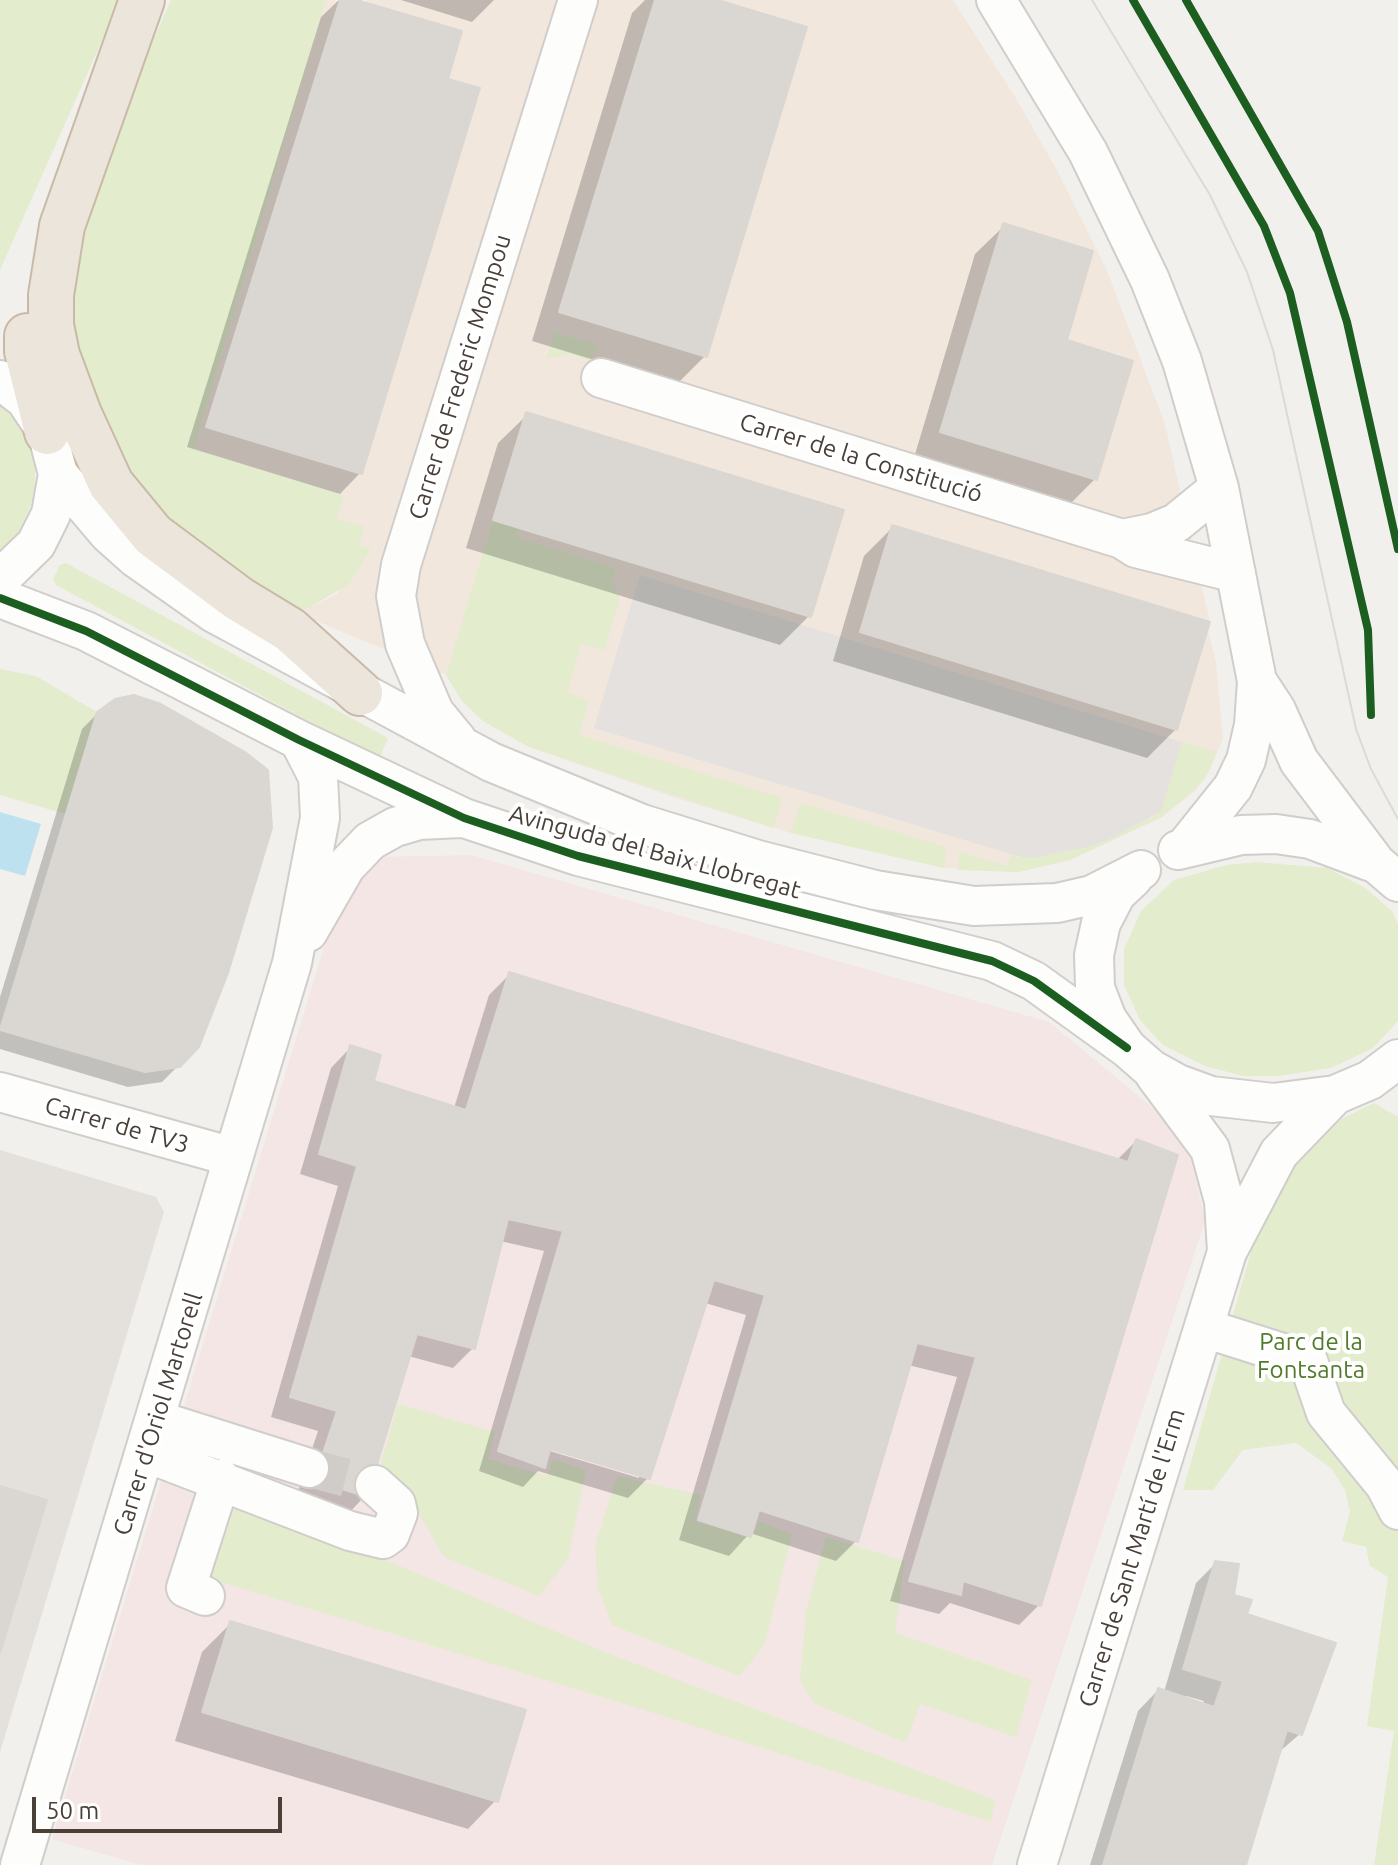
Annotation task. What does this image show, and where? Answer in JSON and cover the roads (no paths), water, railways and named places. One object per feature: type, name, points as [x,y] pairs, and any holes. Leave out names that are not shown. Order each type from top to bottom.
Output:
[{"type":"highway","points":[[47,432],[27,351],[30,288],[40,234],[141,0]]},
{"type":"highway","points":[[141,0],[62,226],[51,295],[51,325],[57,355],[79,414],[111,484],[145,527],[191,565],[290,630],[360,693]]},
{"type":"street","name":"Carrer de Frederic Mompou","points":[[461,745],[434,712],[405,644],[396,596],[401,565],[578,0]]},
{"type":"street","points":[[996,0],[1088,152],[1150,280],[1182,361],[1219,488],[1257,681],[1254,725],[1246,760],[1233,787],[1185,847]]},
{"type":"street","name":"Carrer de la Constitució","points":[[601,378],[1122,539],[1136,548],[1236,573]]},
{"type":"street","points":[[0,380],[25,399],[47,432],[58,474],[51,514],[36,544],[0,579]]},
{"type":"street","name":"Avinguda del Baix Llobregat","points":[[58,474],[108,533],[169,583],[254,636],[491,762],[642,824],[758,860],[927,901],[974,906],[1057,903],[1092,895],[1185,847]]},
{"type":"street","points":[[1122,539],[1152,533],[1176,523],[1219,488]]},
{"type":"street","name":"Avinguda del Baix Llobregat","points":[[0,598],[86,631],[299,740],[464,818],[578,856],[992,961],[1034,981],[1139,1059]]},
{"type":"street","points":[[1257,681],[1276,710],[1299,761],[1388,873]]},
{"type":"street","name":"Carrer d'Oriol Martorell","points":[[20,1865],[152,1436],[292,963],[320,818],[318,777],[299,740]]},
{"type":"street","name":"Carrer d'Oriol Martorell","points":[[292,963],[325,897],[346,866],[370,841],[395,827],[419,820],[464,818]]},
{"type":"street","points":[[1185,847],[1241,835],[1276,834],[1343,849],[1388,873]]},
{"type":"street","points":[[1141,870],[1116,894],[1101,923],[1094,955],[1095,988],[1107,1019],[1139,1059],[1178,1084],[1240,1101],[1273,1103],[1335,1095],[1389,1076]]},
{"type":"street","name":"Carrer de Sant Martí de l'Erm","points":[[1139,1059],[1198,1128],[1210,1149],[1224,1201],[1227,1252]]},
{"type":"street","name":"Carrer de TV3","points":[[0,1092],[233,1157]]},
{"type":"street","name":"Carrer de Sant Martí de l'Erm","points":[[1037,1865],[1227,1252],[1279,1153],[1335,1095]]},
{"type":"street","points":[[1204,1328],[1308,1361],[1326,1413],[1385,1485],[1398,1510]]},
{"type":"street","points":[[152,1436],[309,1468]]},
{"type":"street","points":[[152,1436],[221,1479],[350,1531],[383,1539],[390,1534],[398,1513],[396,1504],[375,1485]]},
{"type":"street","points":[[205,1596],[186,1588],[221,1479]]},
{"type":"water","points":[[0,812],[41,824],[25,876],[0,869]]},
{"type":"tunnel","points":[[309,1468],[375,1485]]},
{"type":"tram line","points":[[1092,0],[1210,195],[1247,272],[1273,350],[1356,729],[1371,769],[1398,819]]},
{"type":"park label","name":"Parc de la Fontsanta","points":[[1311,1356]]}]
